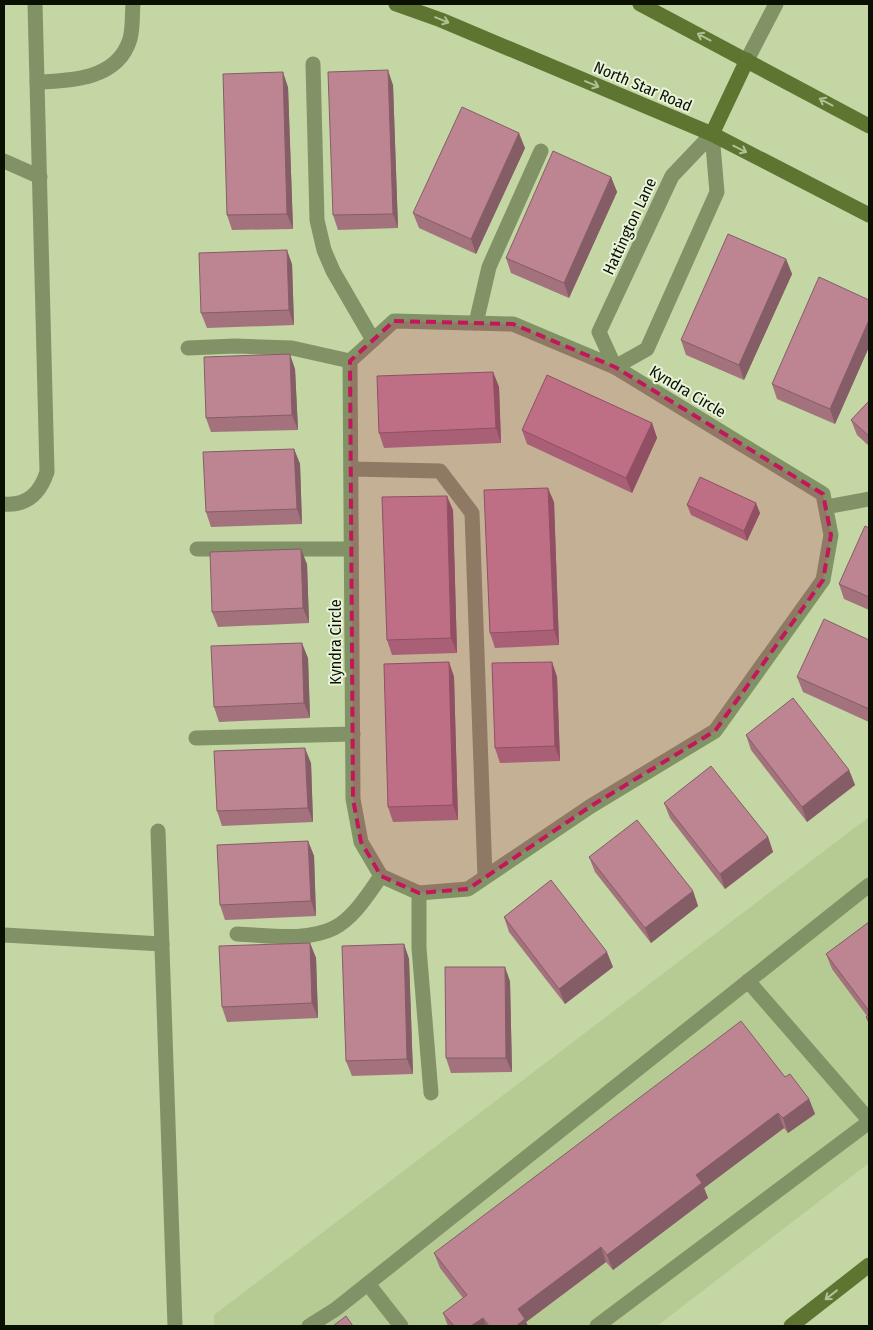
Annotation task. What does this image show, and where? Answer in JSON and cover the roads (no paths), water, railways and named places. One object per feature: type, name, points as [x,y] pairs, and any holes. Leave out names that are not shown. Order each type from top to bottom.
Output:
[{"type":"main road","name":"North Star Road","points":[[396,4],[441,20],[712,134],[869,216]]},
{"type":"main road","points":[[640,4],[869,126]]},
{"type":"main road","points":[[712,134],[747,60]]},
{"type":"main road","points":[[791,1326],[869,1265]]},
{"type":"street","points":[[4,504],[14,505],[30,499],[41,489],[47,472],[35,4]]},
{"type":"street","points":[[37,82],[75,81],[99,73],[121,58],[130,39],[133,4]]},
{"type":"street","points":[[747,60],[776,4]]},
{"type":"street","points":[[313,64],[317,220],[324,250],[333,272],[374,340]]},
{"type":"street","points":[[615,367],[647,349],[717,192],[712,134]]},
{"type":"street","name":"Hattington Lane","points":[[615,367],[599,332],[672,176],[712,134]]},
{"type":"street","points":[[476,323],[490,267],[541,151]]},
{"type":"street","points":[[4,161],[40,177]]},
{"type":"street","name":"Kyndra Circle","points":[[394,321],[476,323],[513,324],[615,367],[823,494],[831,535],[823,580],[715,732],[591,806],[468,889],[419,893],[381,876],[361,842],[353,799],[350,361],[394,321]]},
{"type":"street","points":[[188,348],[235,346],[292,348],[350,361]]},
{"type":"street","points":[[351,469],[440,471],[472,513],[485,877]]},
{"type":"street","points":[[826,508],[869,499]]},
{"type":"street","points":[[197,549],[352,549]]},
{"type":"street","points":[[196,738],[353,734]]},
{"type":"street","points":[[158,832],[175,1326]]},
{"type":"street","points":[[237,934],[312,935],[335,928],[360,905],[381,876]]},
{"type":"street","points":[[309,1326],[336,1309],[368,1284],[869,885]]},
{"type":"street","points":[[419,893],[418,948],[431,1093]]},
{"type":"street","points":[[4,935],[162,944]]},
{"type":"street","points":[[597,1326],[869,1121],[748,981]]},
{"type":"street","points":[[368,1284],[402,1326]]}]
